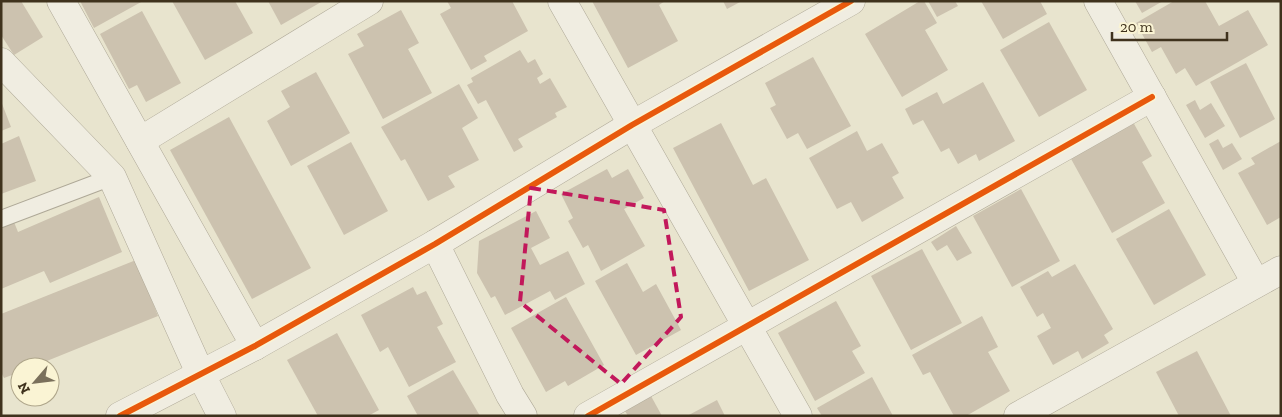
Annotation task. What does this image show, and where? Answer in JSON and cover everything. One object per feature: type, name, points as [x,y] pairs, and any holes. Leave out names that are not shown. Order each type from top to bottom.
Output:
[{"type":"street","points":[[61,1],[255,346]]},
{"type":"street","points":[[140,141],[369,1]]},
{"type":"street","points":[[562,1],[798,416]]},
{"type":"street","points":[[120,416],[255,346],[435,244],[632,125],[850,1]]},
{"type":"street","points":[[1098,1],[1256,283]]},
{"type":"street","points":[[1,62],[112,177],[200,374],[222,416]]},
{"type":"street","points":[[588,416],[1152,97]]},
{"type":"street","points":[[435,244],[522,416]]},
{"type":"street","points":[[1018,416],[1281,270]]},
{"type":"lane","points":[[1,220],[112,177]]},
{"type":"highlighted area","points":[[531,188],[664,210],[681,317],[621,384],[520,302]]},
{"type":"building","points":[[1,1],[21,1],[43,37],[14,55],[1,35]]},
{"type":"building","points":[[80,1],[143,1],[94,28]]},
{"type":"building","points":[[172,1],[235,1],[253,33],[205,60]]},
{"type":"building","points":[[268,1],[323,1],[281,25]]},
{"type":"building","points":[[447,1],[512,1],[528,31],[484,56],[487,61],[471,70],[440,14],[451,8]]},
{"type":"building","points":[[592,1],[665,1],[659,5],[678,41],[628,68]]},
{"type":"building","points":[[723,1],[742,1],[727,9]]},
{"type":"building","points":[[920,1],[924,1],[937,23],[925,30],[948,70],[902,97],[865,34]]},
{"type":"building","points":[[928,1],[955,1],[958,6],[937,17]]},
{"type":"building","points":[[981,1],[1040,1],[1047,14],[1003,39]]},
{"type":"building","points":[[1135,1],[1163,1],[1142,13]]},
{"type":"building","points":[[1174,1],[1205,1],[1219,26],[1248,10],[1268,45],[1196,86],[1185,68],[1176,74],[1161,47],[1152,52],[1136,23]]},
{"type":"building","points":[[401,10],[419,43],[408,49],[432,93],[383,119],[348,54],[364,46],[357,34]]},
{"type":"building","points":[[142,11],[181,83],[146,102],[137,85],[129,89],[100,34]]},
{"type":"building","points":[[1049,22],[1087,90],[1039,117],[1000,50]]},
{"type":"building","points":[[520,50],[528,63],[535,59],[543,74],[537,78],[540,84],[550,78],[567,107],[555,113],[557,117],[518,139],[523,147],[514,152],[486,100],[478,104],[467,85],[473,82],[471,78]]},
{"type":"building","points":[[813,57],[851,126],[807,149],[798,133],[787,139],[770,108],[776,105],[765,83]]},
{"type":"building","points":[[1246,63],[1275,119],[1240,138],[1210,82]]},
{"type":"building","points":[[316,72],[350,133],[291,166],[267,121],[290,107],[281,91]]},
{"type":"building","points":[[983,82],[1015,141],[979,161],[976,154],[958,164],[949,148],[941,152],[923,120],[913,125],[905,109],[937,92],[943,104]]},
{"type":"building","points":[[459,84],[478,118],[462,128],[479,160],[448,176],[455,187],[428,201],[405,159],[401,161],[381,127]]},
{"type":"building","points":[[1195,100],[1200,110],[1211,103],[1225,126],[1205,138],[1186,105]]},
{"type":"building","points":[[1,101],[11,127],[1,131]]},
{"type":"building","points":[[229,117],[311,268],[252,299],[170,150]]},
{"type":"building","points":[[1133,122],[1152,156],[1142,162],[1165,203],[1112,233],[1070,157]]},
{"type":"building","points":[[721,123],[753,185],[766,178],[809,260],[749,291],[673,148]]},
{"type":"building","points":[[857,131],[867,151],[882,143],[899,173],[892,177],[904,198],[862,222],[851,202],[837,209],[809,158]]},
{"type":"building","points":[[19,136],[36,181],[1,194],[1,144]]},
{"type":"building","points":[[1218,139],[1223,148],[1232,143],[1242,159],[1223,170],[1209,144]]},
{"type":"building","points":[[1281,141],[1281,217],[1267,225],[1238,173],[1255,164],[1251,158]]},
{"type":"building","points":[[351,142],[388,211],[344,235],[307,166]]},
{"type":"building","points":[[607,169],[612,178],[628,169],[644,198],[624,209],[645,246],[601,271],[588,245],[583,248],[568,221],[573,218],[561,194]]},
{"type":"building","points":[[1021,189],[1060,261],[1012,287],[973,216]]},
{"type":"building","points":[[99,197],[122,252],[50,283],[44,271],[1,289],[1,228],[14,222],[18,232]]},
{"type":"building","points":[[1169,209],[1206,275],[1154,305],[1116,239]]},
{"type":"building","points":[[536,211],[550,238],[531,248],[540,265],[568,251],[585,284],[555,300],[550,291],[505,315],[495,296],[491,298],[477,273],[479,241]]},
{"type":"building","points":[[956,226],[972,253],[957,261],[947,245],[937,251],[931,242]]},
{"type":"building","points":[[922,249],[962,323],[911,350],[871,276]]},
{"type":"building","points":[[136,260],[158,316],[57,357],[10,357],[10,376],[4,378],[1,372],[1,314]]},
{"type":"building","points":[[627,263],[643,292],[656,284],[681,330],[636,355],[595,281]]},
{"type":"building","points":[[1075,264],[1113,329],[1104,335],[1109,343],[1082,359],[1078,351],[1053,365],[1037,336],[1051,328],[1043,313],[1037,317],[1020,287],[1048,271],[1052,277]]},
{"type":"building","points":[[413,287],[417,295],[426,291],[443,324],[437,327],[456,362],[409,387],[388,347],[380,352],[361,315]]},
{"type":"building","points":[[566,297],[604,365],[568,386],[565,381],[546,392],[511,328]]},
{"type":"building","points":[[836,301],[861,346],[852,351],[865,373],[815,401],[778,333]]},
{"type":"building","points":[[982,316],[998,347],[988,352],[1010,391],[966,416],[954,416],[930,372],[923,375],[912,355]]},
{"type":"building","points":[[337,333],[379,410],[368,416],[318,416],[287,360]]},
{"type":"building","points":[[1197,351],[1231,416],[1179,416],[1156,372]]},
{"type":"building","points":[[453,370],[480,416],[418,416],[407,396]]},
{"type":"building","points":[[872,377],[893,416],[822,416],[817,408]]},
{"type":"building","points":[[651,396],[662,416],[628,416],[625,411]]},
{"type":"building","points":[[717,400],[725,416],[687,416]]},
{"type":"cycle path","points":[[120,416],[255,346],[435,244],[632,125],[851,1]]},
{"type":"cycle path","points":[[588,416],[1152,97]]}]
